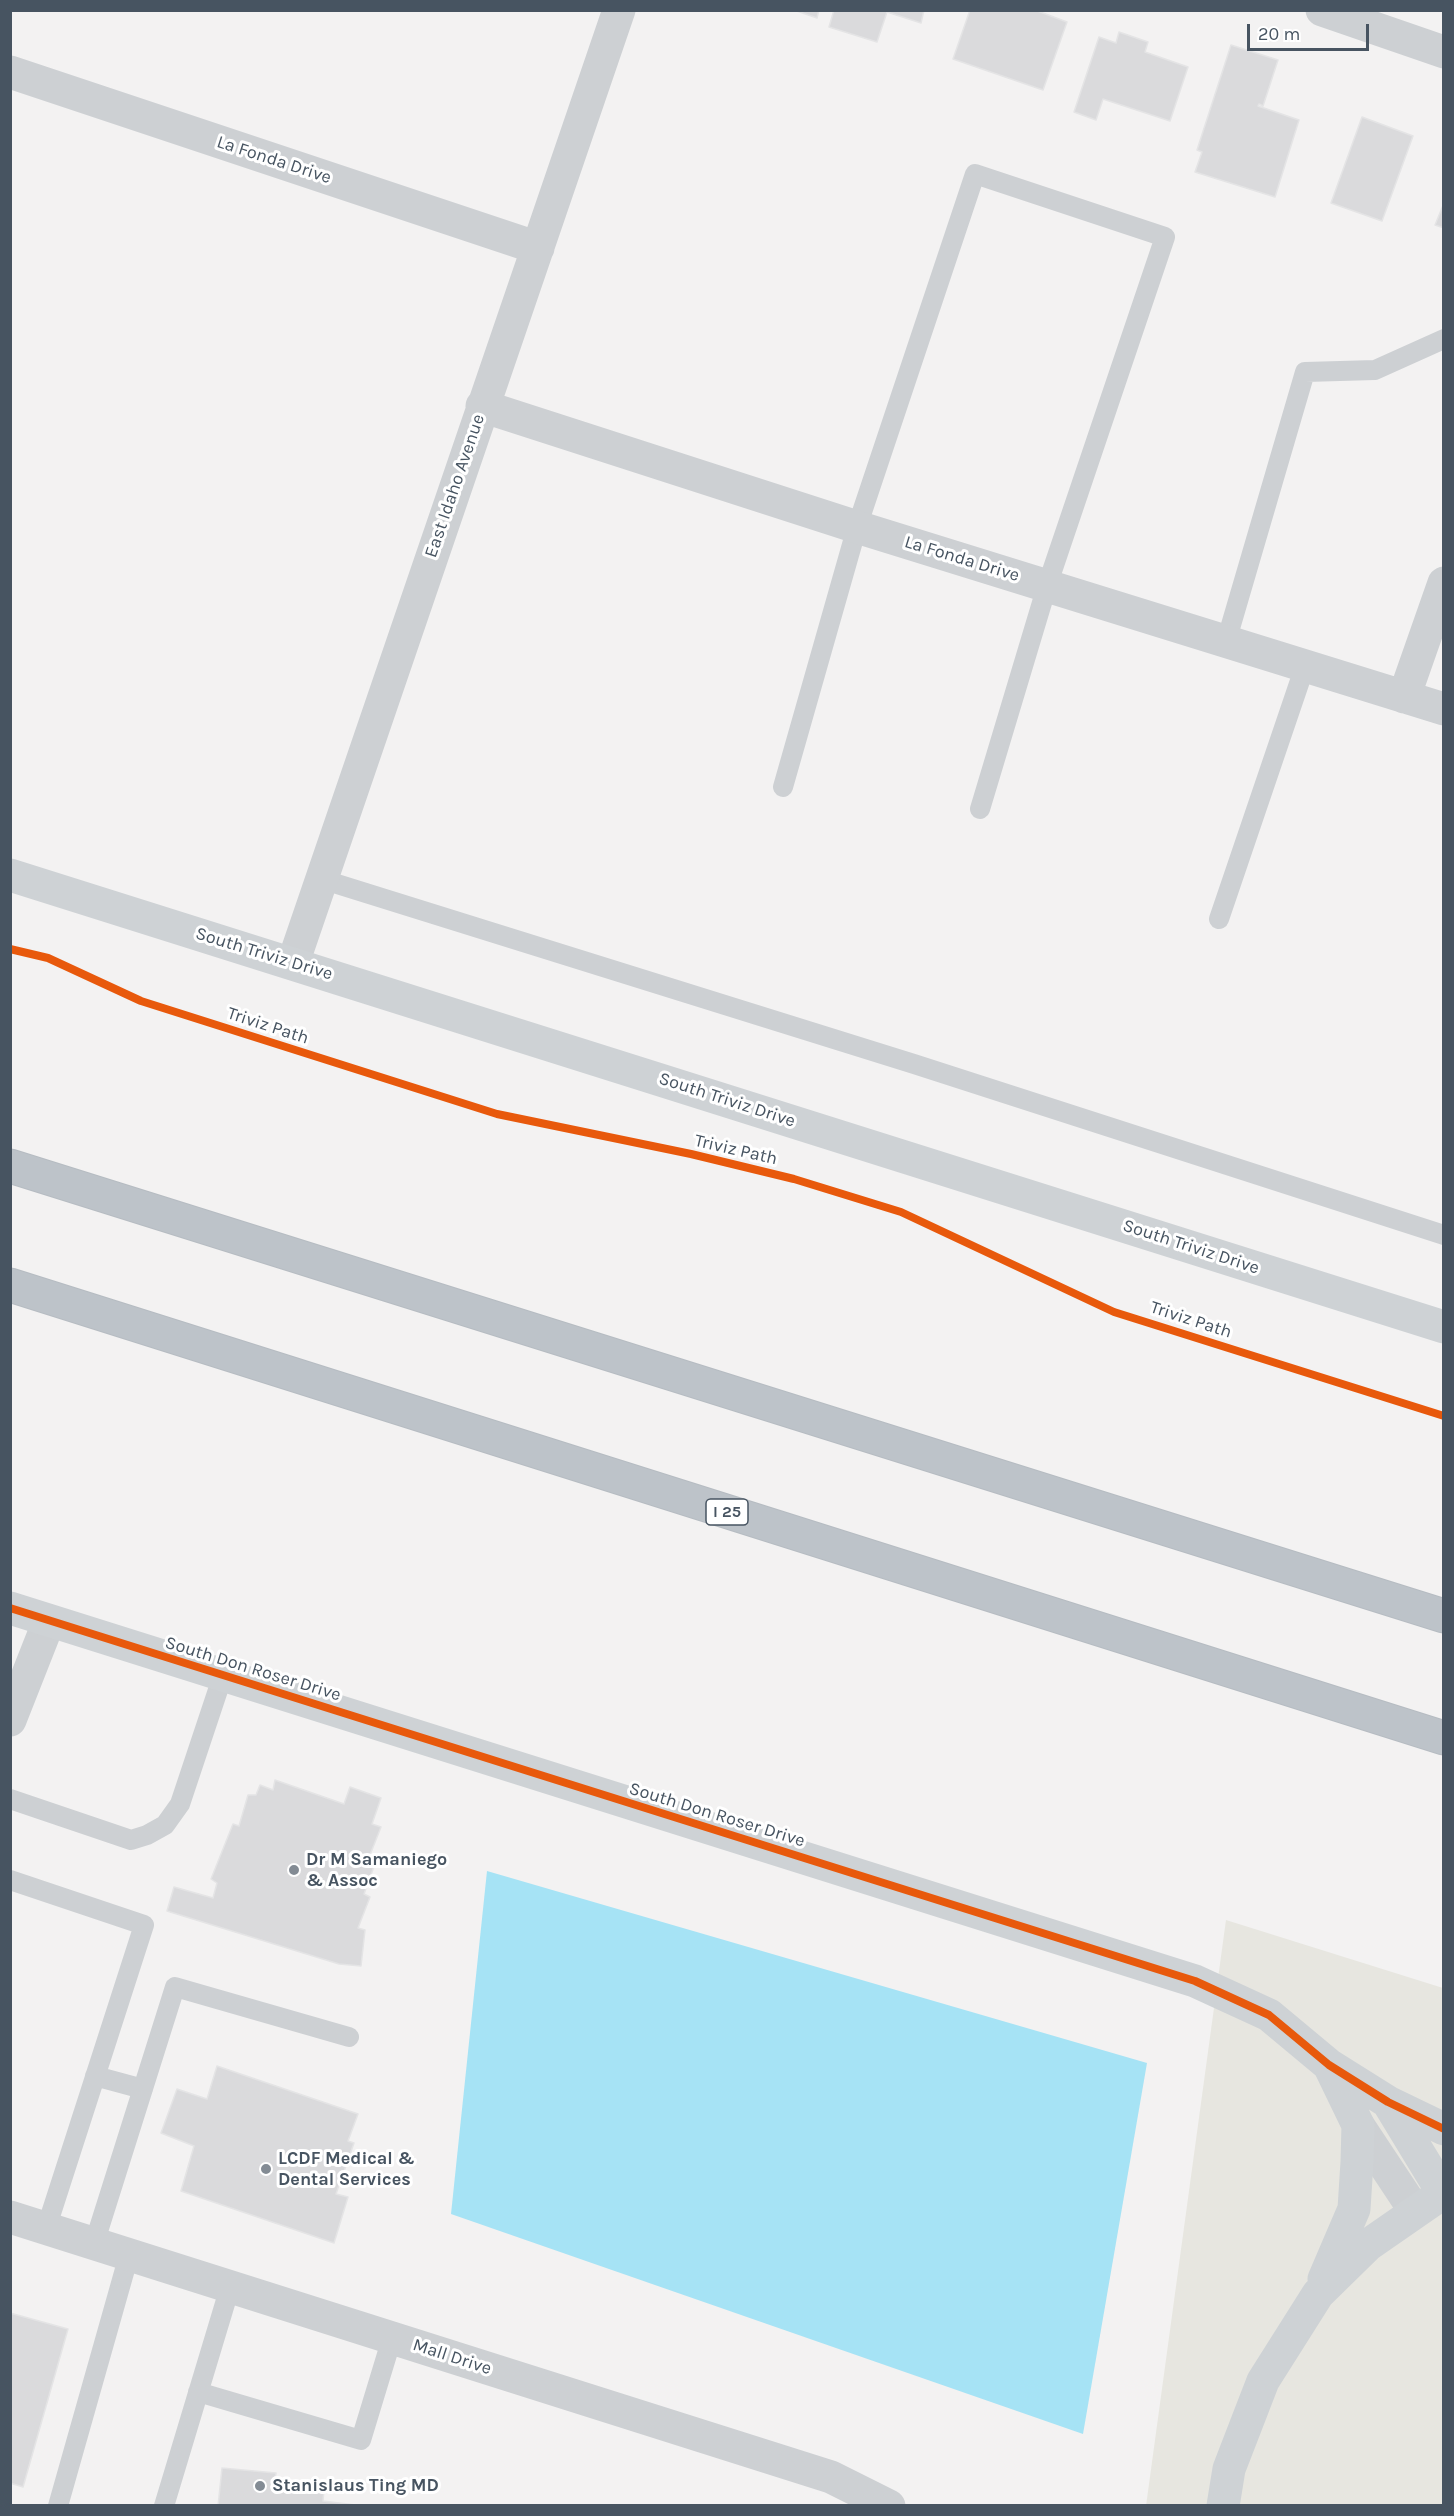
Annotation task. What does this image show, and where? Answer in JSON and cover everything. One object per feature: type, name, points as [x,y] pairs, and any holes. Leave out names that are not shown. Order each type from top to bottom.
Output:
[{"type":"highway","points":[[10,1166],[1443,1616]]},
{"type":"highway","name":"I 25","points":[[10,1285],[1443,1738]]},
{"type":"street","name":"East Idaho Avenue","points":[[293,963],[619,10]]},
{"type":"street","points":[[1323,10],[1443,52]]},
{"type":"street","name":"La Fonda Drive","points":[[10,72],[538,248]]},
{"type":"street","name":"La Fonda Drive","points":[[482,406],[857,527],[1443,710]]},
{"type":"street","points":[[1404,697],[1443,583]]},
{"type":"street","name":"South Triviz Drive","points":[[10,875],[1443,1327]]},
{"type":"street","name":"South Don Roser Drive","points":[[10,1608],[1195,1981],[1269,2015],[1329,2065],[1388,2102],[1443,2192]]},
{"type":"street","points":[[10,1720],[50,1621]]},
{"type":"street","name":"South Don Roser Drive","points":[[1329,2065],[1358,2125],[1415,2211]]},
{"type":"street","points":[[1388,2102],[1443,2129]]},
{"type":"street","points":[[1223,2505],[1229,2469],[1263,2381],[1318,2294],[1354,2209],[1358,2125]]},
{"type":"street","points":[[1318,2294],[1368,2245],[1443,2192]]},
{"type":"street","name":"Mall Drive","points":[[10,2217],[831,2477],[889,2505]]},
{"type":"lane","points":[[783,787],[857,527],[975,174],[1165,237],[1047,586],[980,809]]},
{"type":"lane","points":[[1226,642],[1305,372],[1375,370],[1443,339]]},
{"type":"lane","points":[[1219,919],[1305,666]]},
{"type":"lane","points":[[321,879],[925,1068],[1443,1235]]},
{"type":"lane","points":[[10,1799],[131,1840],[147,1835],[165,1825],[180,1804],[224,1675]]},
{"type":"lane","points":[[10,1880],[144,1925],[46,2229]]},
{"type":"lane","points":[[94,2244],[175,1987],[349,2037]]},
{"type":"lane","points":[[95,2076],[143,2089]]},
{"type":"lane","points":[[58,2505],[129,2256]]},
{"type":"lane","points":[[164,2505],[230,2288]]},
{"type":"lane","points":[[198,2392],[361,2440],[392,2338]]},
{"type":"shaded area","points":[[1226,1920],[1443,1988],[1443,2505],[1146,2506]]},
{"type":"water","points":[[487,1871],[1147,2063],[1083,2434],[451,2214]]},
{"type":"building","points":[[794,10],[819,10],[817,18]]},
{"type":"building","points":[[834,10],[924,10],[921,23],[887,12],[877,42],[829,27]]},
{"type":"building","points":[[970,10],[1035,10],[1067,22],[1043,90],[953,59]]},
{"type":"building","points":[[1119,32],[1148,42],[1145,52],[1188,67],[1170,121],[1103,99],[1096,120],[1074,112],[1099,37],[1116,43]]},
{"type":"building","points":[[1231,45],[1278,60],[1263,106],[1259,104],[1258,106],[1299,120],[1275,197],[1195,172],[1202,152],[1197,150]]},
{"type":"building","points":[[1362,117],[1413,136],[1382,221],[1331,203]]},
{"type":"building","points":[[1444,203],[1444,228],[1435,225]]},
{"type":"building","name":"Dr M Samaniego & Assoc","points":[[275,1780],[344,1804],[350,1787],[381,1798],[372,1824],[381,1827],[368,1860],[376,1861],[364,1894],[370,1897],[358,1928],[365,1930],[361,1966],[339,1964],[167,1911],[174,1887],[213,1898],[217,1883],[211,1879],[233,1824],[239,1826],[248,1795],[256,1795],[260,1785],[273,1790]]},
{"type":"building","name":"LCDF Medical & Dental Services","points":[[217,2066],[358,2114],[348,2141],[354,2143],[336,2194],[348,2197],[334,2243],[181,2191],[194,2146],[161,2133],[177,2089],[207,2099]]},
{"type":"building","points":[[10,2313],[68,2329],[23,2487],[10,2483]]},
{"type":"building","name":"Stanislaus Ting MD","points":[[222,2468],[276,2473],[274,2484],[324,2489],[323,2501],[363,2506],[218,2506]]},
{"type":"cycle path","name":"Triviz Path","points":[[10,949],[48,958],[141,1001],[497,1114],[691,1154],[794,1179],[901,1212],[1114,1312],[1444,1416]]},
{"type":"cycle path","points":[[10,1608],[1195,1981],[1269,2015],[1329,2065],[1388,2102],[1444,2129]]},
{"type":"place","name":"Dr M Samaniego & Assoc","points":[[294,1870]]},
{"type":"place","name":"LCDF Medical & Dental Services","points":[[266,2169]]},
{"type":"place","name":"Stanislaus Ting MD","points":[[260,2486]]}]
